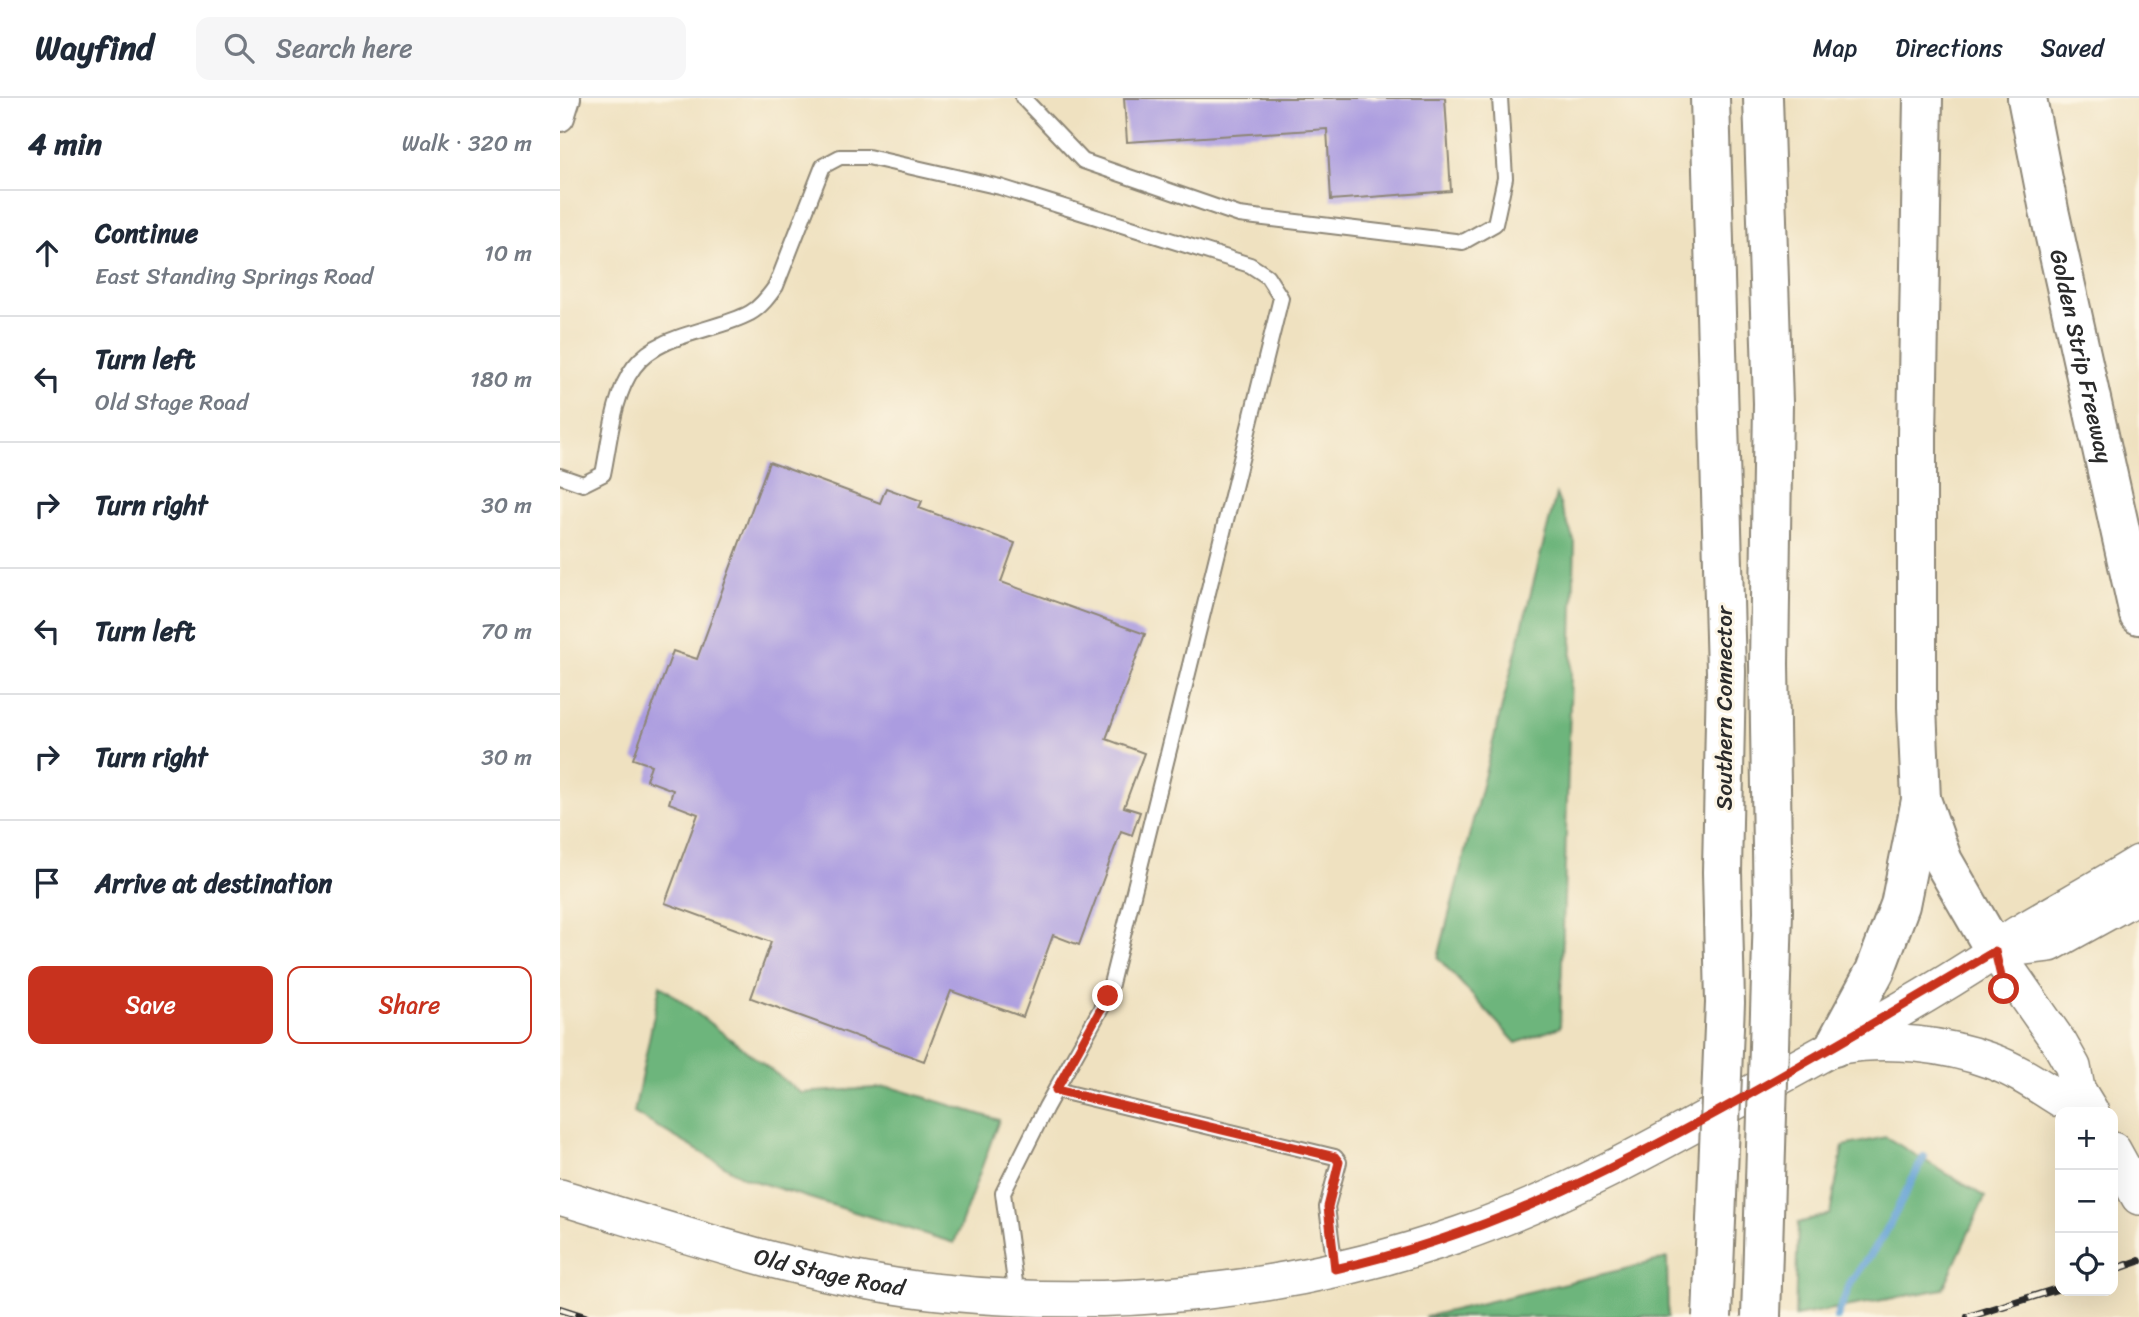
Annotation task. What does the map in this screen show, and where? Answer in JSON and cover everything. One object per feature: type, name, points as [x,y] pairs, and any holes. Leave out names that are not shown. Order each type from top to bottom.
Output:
[{"type":"highway","name":"Southern Connector","points":[[1710,98],[1726,671],[1722,873],[1725,1003],[1712,1317]]},
{"type":"highway","name":"Southern Connector","points":[[1761,1317],[1773,911],[1769,664],[1773,403],[1763,98]]},
{"type":"highway","points":[[1834,1047],[1875,971],[1900,905],[1921,800],[1917,707],[1917,436],[1923,98]]},
{"type":"highway","name":"Golden Strip Freeway","points":[[2027,98],[2049,210],[2139,615]]},
{"type":"highway","points":[[1921,800],[1943,861],[1995,951]]},
{"type":"street","points":[[560,117],[566,98]]},
{"type":"street","name":"Old Stage Road","points":[[560,1197],[669,1230],[857,1279],[930,1291],[1017,1298],[1104,1299],[1185,1295],[1276,1283],[1460,1234],[1553,1198],[1622,1165],[1834,1047],[1995,951],[2050,944],[2074,918],[2139,863]]},
{"type":"street","name":"Old Stage Road","points":[[2074,918],[2139,895]]},
{"type":"street","points":[[1995,951],[2004,989],[2024,1031],[2050,1074],[2083,1105]]},
{"type":"street","points":[[1834,1047],[1867,1041],[1948,1049],[1993,1061],[2083,1105]]},
{"type":"street","points":[[2118,1159],[2139,1197]]},
{"type":"lane","points":[[1023,98],[1083,161],[1239,215],[1463,243],[1495,224],[1504,178],[1500,98]]},
{"type":"lane","points":[[560,476],[583,484],[603,474],[621,391],[635,366],[659,346],[751,313],[766,300],[776,286],[823,166],[840,157],[867,157],[1000,187],[1250,265],[1267,276],[1281,298],[1108,996],[1003,1193],[1017,1298]]},
{"type":"lane","points":[[1056,1090],[1335,1157],[1339,1162],[1328,1207],[1335,1269]]},
{"type":"green space","points":[[1556,494],[1575,543],[1560,1027],[1516,1043],[1438,958]]},
{"type":"green space","points":[[660,985],[801,1093],[891,1087],[999,1120],[954,1243],[745,1178],[634,1113]]},
{"type":"green space","points":[[1886,1137],[1985,1197],[1943,1289],[1795,1316],[1798,1223],[1830,1214],[1843,1146]]},
{"type":"green space","points":[[1667,1258],[1668,1317],[1424,1317],[1645,1264]]},
{"type":"building","points":[[1124,98],[1445,98],[1451,191],[1331,200],[1327,129],[1127,142]]},
{"type":"building","points":[[769,462],[880,503],[886,488],[922,501],[919,508],[1015,543],[1001,582],[1145,634],[1106,739],[1144,753],[1124,807],[1140,812],[1132,835],[1121,831],[1079,945],[1053,935],[1023,1017],[951,991],[924,1061],[751,998],[771,942],[665,903],[698,814],[669,803],[673,790],[646,780],[651,765],[633,759],[673,651],[697,659]]},
{"type":"waterway","points":[[1837,1317],[1851,1282],[1884,1235],[1924,1157]]},
{"type":"railway","points":[[2118,1268],[2139,1261]]},
{"type":"railway","points":[[1968,1317],[2055,1290]]},
{"type":"railway","points":[[560,1309],[585,1317]]},
{"type":"route","points":[[1108,996],[1056,1090],[1335,1157],[1339,1162],[1328,1207],[1335,1269],[1372,1261],[1460,1234],[1553,1198],[1622,1165],[1834,1047],[1995,951],[2004,989]]}]
